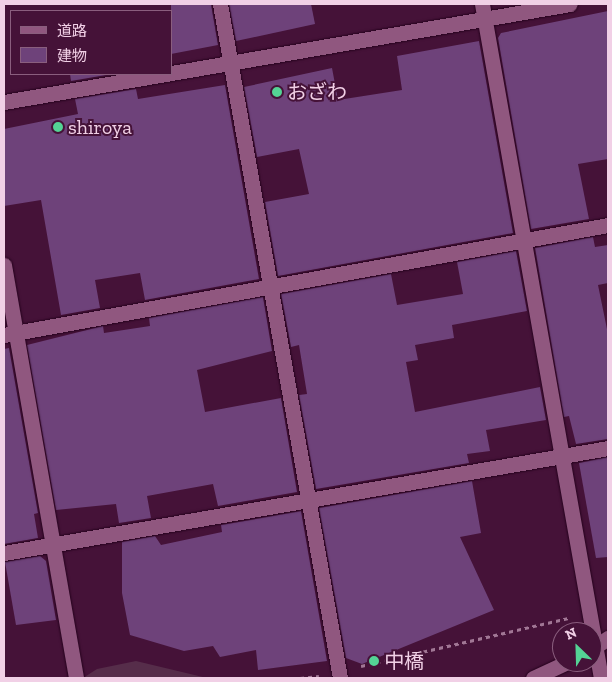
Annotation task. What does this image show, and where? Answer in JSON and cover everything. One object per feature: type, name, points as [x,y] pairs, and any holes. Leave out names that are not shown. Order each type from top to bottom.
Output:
[{"type":"street","points":[[220,4],[272,287],[340,678]]},
{"type":"street","points":[[482,4],[592,622]]},
{"type":"street","points":[[172,75],[570,4]]},
{"type":"street","points":[[4,102],[170,75]]},
{"type":"street","points":[[10,334],[608,225]]},
{"type":"street","points":[[4,264],[10,334],[54,545],[76,678]]},
{"type":"street","points":[[4,553],[308,497],[608,448]]},
{"type":"street","points":[[533,678],[552,669]]},
{"type":"path","points":[[355,668],[559,619],[591,616]]},
{"type":"shaded area","points":[[136,661],[207,678],[83,678],[97,669]]},
{"type":"building","points":[[171,4],[211,4],[218,45],[172,54]]},
{"type":"building","points":[[229,4],[311,4],[315,24],[236,41]]},
{"type":"building","points":[[608,11],[608,159],[578,164],[589,219],[531,229],[498,38],[501,33]]},
{"type":"building","points":[[479,41],[513,233],[278,276],[265,202],[309,194],[299,149],[257,157],[244,87],[332,68],[338,100],[402,90],[397,56]]},
{"type":"building","points":[[70,75],[106,75],[71,81]]},
{"type":"building","points":[[225,85],[259,279],[145,300],[140,273],[95,280],[100,308],[61,315],[41,200],[4,206],[4,129],[78,114],[75,99],[136,89],[138,99]]},
{"type":"building","points":[[593,237],[595,247],[608,245],[608,283],[598,285],[608,334],[608,439],[576,444],[569,416],[564,417],[535,248]]},
{"type":"building","points":[[516,251],[527,311],[452,325],[454,338],[415,345],[418,360],[406,362],[415,412],[540,387],[546,420],[486,430],[490,451],[467,454],[469,463],[316,489],[299,395],[307,394],[299,345],[291,347],[281,294],[391,274],[397,305],[463,294],[457,262]]},
{"type":"building","points":[[263,297],[272,351],[197,370],[205,412],[281,398],[297,492],[218,506],[213,484],[147,496],[151,518],[119,523],[116,504],[56,510],[27,345],[103,326],[104,333],[150,326],[149,318]]},
{"type":"building","points":[[9,348],[38,513],[34,514],[38,538],[4,544],[4,349]]},
{"type":"building","points":[[608,457],[608,557],[596,558],[579,463]]},
{"type":"building","points":[[472,481],[481,533],[460,537],[494,610],[362,664],[346,658],[319,508]]},
{"type":"building","points":[[301,511],[327,661],[258,670],[256,650],[220,657],[213,646],[184,651],[130,635],[122,593],[122,542],[155,536],[161,545],[222,532],[221,525]]},
{"type":"building","points":[[40,556],[46,561],[56,620],[16,625],[5,562]]},
{"type":"place","name":"おざわ","points":[[277,92]]},
{"type":"place","name":"shiroya","points":[[58,127]]},
{"type":"place","name":"中橋","points":[[374,661]]}]
